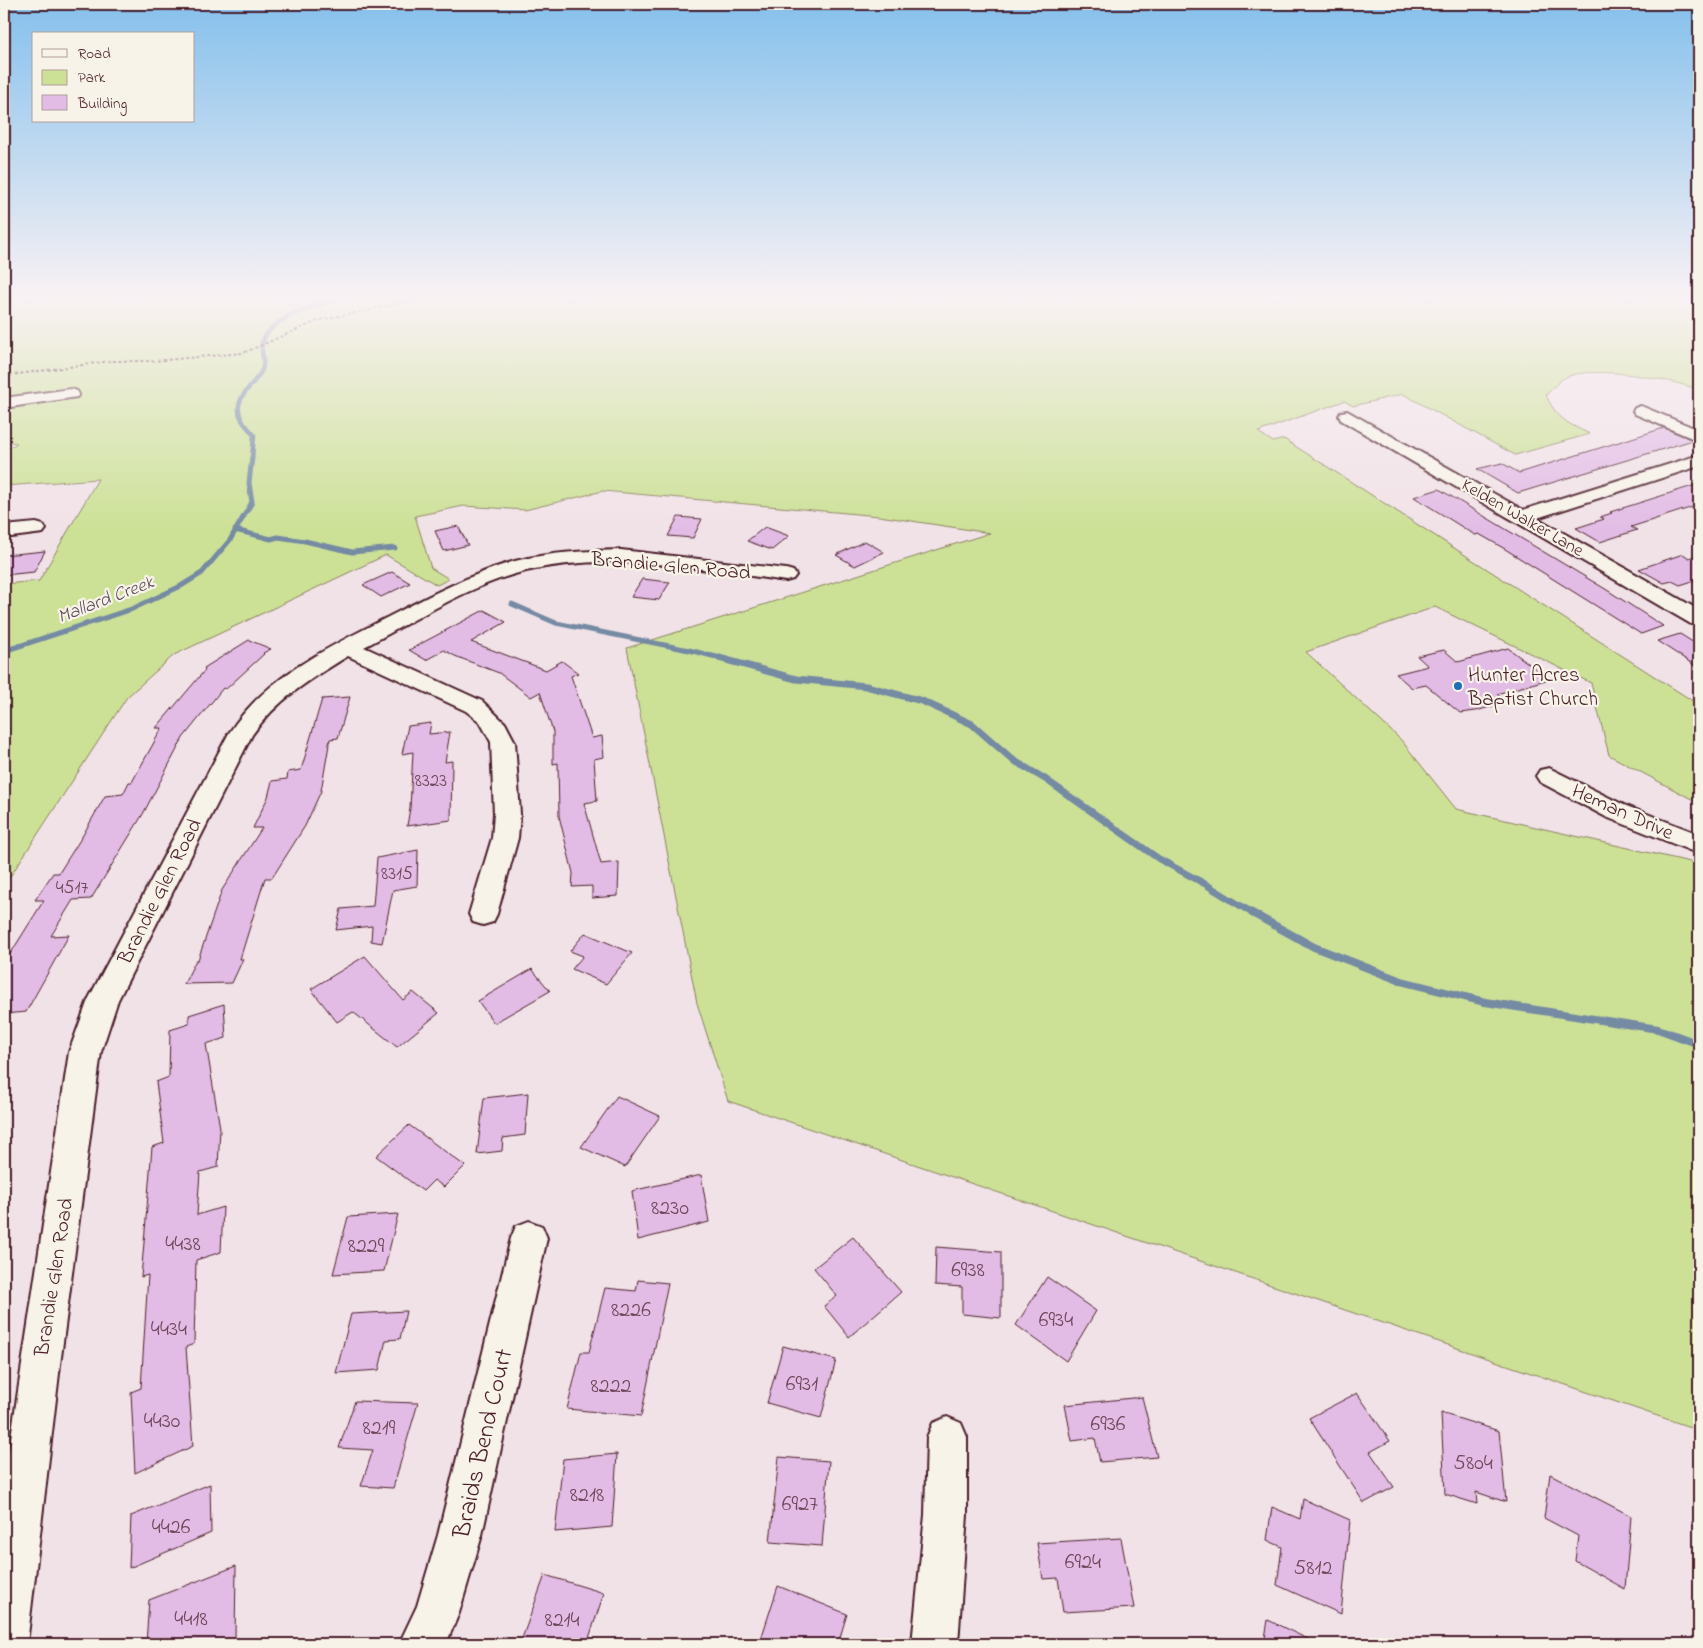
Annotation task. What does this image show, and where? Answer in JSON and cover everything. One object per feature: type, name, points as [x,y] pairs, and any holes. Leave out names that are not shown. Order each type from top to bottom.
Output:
[{"type":"street","points":[[4,403],[71,394]]},
{"type":"street","points":[[1641,411],[1699,436]]},
{"type":"street","name":"Kelden Walker Lane","points":[[1347,416],[1697,615]]},
{"type":"street","points":[[1522,516],[1699,460]]},
{"type":"street","points":[[4,532],[36,529]]},
{"type":"street","name":"Brandie Glen Road","points":[[4,1644],[40,1364],[85,1052],[103,1000],[196,818],[246,727],[270,697],[291,681],[347,647],[464,586],[521,566],[575,557],[621,556],[721,566],[786,575]]},
{"type":"street","points":[[347,647],[474,706],[498,728],[503,742],[507,814],[506,838],[482,914]]},
{"type":"street","name":"Heman Drive","points":[[1549,776],[1615,811],[1699,844]]},
{"type":"street","name":"Braids Bend Court","points":[[422,1644],[437,1613],[460,1535],[529,1238]]},
{"type":"street","points":[[935,1644],[946,1515],[947,1437]]},
{"type":"green space","points":[[4,377],[1566,377],[1558,382],[1546,395],[1559,415],[1575,427],[1590,434],[1515,455],[1403,394],[1353,406],[1344,401],[1258,432],[1273,442],[1284,439],[1699,705],[1699,803],[1609,755],[1591,683],[1435,607],[1306,652],[1401,740],[1456,809],[1699,864],[1699,1430],[728,1101],[697,1003],[627,648],[990,533],[879,516],[603,491],[525,510],[464,506],[415,516],[431,568],[449,579],[437,585],[386,555],[174,655],[127,697],[4,886],[4,584],[39,581],[98,479],[4,486],[4,451],[17,443],[4,441]]},
{"type":"green space","points":[[1645,377],[1699,377],[1699,390],[1687,386]]},
{"type":"building","points":[[1664,428],[1693,440],[1518,493],[1477,469],[1502,463],[1519,473]]},
{"type":"building","points":[[1699,484],[1699,505],[1631,527],[1637,530],[1600,542],[1576,528],[1604,519],[1600,517],[1612,513],[1610,512]]},
{"type":"building","points":[[1439,489],[1663,626],[1641,634],[1505,549],[1479,534],[1475,535],[1414,497]]},
{"type":"building","points":[[678,517],[702,519],[693,538],[668,536]]},
{"type":"building","points":[[458,526],[468,545],[444,551],[435,531]]},
{"type":"building","points":[[765,527],[789,536],[772,550],[747,541]]},
{"type":"building","points":[[865,541],[884,552],[855,566],[836,555]]},
{"type":"building","points":[[45,551],[34,572],[4,575],[4,555]]},
{"type":"building","points":[[1683,554],[1689,558],[1699,554],[1699,579],[1680,585],[1672,581],[1664,583],[1639,569]]},
{"type":"building","points":[[392,572],[410,583],[381,597],[363,585]]},
{"type":"building","points":[[642,579],[670,582],[659,600],[631,597]]},
{"type":"building","points":[[484,610],[506,622],[471,642],[546,670],[562,661],[578,673],[571,676],[592,738],[602,736],[604,757],[594,759],[597,801],[584,803],[601,864],[619,862],[618,896],[592,898],[592,886],[572,887],[573,873],[559,816],[558,763],[553,764],[553,732],[540,692],[531,697],[499,673],[444,650],[426,660],[409,650]]},
{"type":"building","points":[[1680,634],[1699,646],[1699,668],[1657,641]]},
{"type":"building","points":[[249,640],[271,649],[263,653],[226,689],[223,688],[183,738],[143,814],[91,899],[73,900],[51,936],[69,935],[26,1012],[4,1014],[4,964],[44,900],[35,900],[53,873],[59,873],[105,796],[123,794],[129,782],[132,782],[162,728],[156,728],[205,670],[204,668]]},
{"type":"building","points":[[1508,648],[1549,679],[1497,694],[1507,702],[1476,711],[1460,713],[1426,685],[1412,688],[1396,674],[1428,666],[1417,656],[1444,650],[1458,662]]},
{"type":"building","points":[[350,697],[338,738],[330,739],[321,791],[305,826],[272,878],[265,878],[240,959],[243,959],[232,983],[184,984],[196,960],[198,960],[222,890],[262,828],[253,828],[268,797],[272,781],[287,779],[288,772],[301,770],[322,699]]},
{"type":"building","points":[[431,723],[429,734],[450,732],[445,762],[452,761],[451,820],[407,826],[410,808],[413,752],[402,754],[408,726]]},
{"type":"building","points":[[418,850],[417,886],[393,890],[382,943],[371,941],[372,926],[336,930],[341,909],[373,906],[377,858]]},
{"type":"building","points":[[585,933],[632,953],[606,984],[572,969],[583,956],[570,951]]},
{"type":"building","points":[[365,956],[403,1000],[413,992],[439,1013],[397,1047],[353,1012],[337,1022],[311,989]]},
{"type":"building","points":[[532,969],[550,991],[494,1023],[478,1001]]},
{"type":"building","points":[[224,1004],[226,1038],[206,1044],[220,1128],[218,1167],[200,1172],[197,1215],[223,1207],[221,1252],[196,1260],[194,1344],[186,1347],[193,1446],[135,1473],[131,1392],[141,1388],[148,1275],[141,1277],[152,1147],[164,1143],[156,1082],[169,1077],[170,1030],[189,1024],[189,1015]]},
{"type":"building","points":[[528,1093],[525,1135],[503,1138],[502,1151],[477,1154],[484,1098]]},
{"type":"building","points":[[617,1096],[660,1116],[625,1167],[581,1147]]},
{"type":"building","points":[[409,1125],[465,1166],[444,1187],[434,1180],[423,1191],[376,1156]]},
{"type":"building","points":[[701,1175],[709,1222],[638,1240],[632,1191]]},
{"type":"building","points":[[398,1214],[384,1271],[333,1274],[348,1217]]},
{"type":"building","points":[[853,1237],[901,1292],[849,1337],[824,1306],[837,1296],[814,1268]]},
{"type":"building","points":[[936,1247],[1001,1252],[1001,1318],[962,1314],[962,1287],[935,1285]]},
{"type":"building","points":[[1047,1277],[1096,1311],[1066,1361],[1016,1325]]},
{"type":"building","points":[[638,1280],[668,1283],[641,1416],[567,1409],[581,1352],[589,1352],[605,1288],[636,1291]]},
{"type":"building","points":[[406,1311],[400,1339],[386,1340],[379,1370],[336,1373],[351,1314]]},
{"type":"building","points":[[783,1346],[836,1360],[821,1418],[767,1403]]},
{"type":"building","points":[[1357,1393],[1390,1441],[1370,1452],[1394,1487],[1364,1503],[1309,1418]]},
{"type":"building","points":[[1142,1397],[1157,1457],[1100,1462],[1095,1438],[1072,1441],[1065,1405]]},
{"type":"building","points":[[355,1401],[418,1403],[393,1488],[361,1486],[373,1450],[339,1448]]},
{"type":"building","points":[[1441,1413],[1499,1431],[1506,1502],[1476,1492],[1477,1504],[1445,1494]]},
{"type":"building","points":[[617,1454],[612,1527],[555,1532],[563,1459]]},
{"type":"building","points":[[779,1457],[829,1461],[822,1546],[770,1542]]},
{"type":"building","points":[[1550,1474],[1631,1516],[1625,1589],[1575,1561],[1578,1536],[1544,1518]]},
{"type":"building","points":[[210,1484],[211,1533],[129,1568],[131,1516]]},
{"type":"building","points":[[1303,1499],[1350,1520],[1341,1614],[1277,1585],[1282,1547],[1267,1540],[1272,1507],[1300,1519]]},
{"type":"building","points":[[1121,1538],[1134,1608],[1063,1612],[1058,1578],[1043,1579],[1037,1543]]},
{"type":"building","points":[[236,1566],[235,1639],[223,1644],[146,1644],[149,1600]]},
{"type":"building","points":[[545,1575],[604,1593],[587,1644],[520,1644]]},
{"type":"building","points":[[778,1586],[847,1614],[838,1644],[772,1644],[761,1639]]},
{"type":"building","points":[[1268,1620],[1318,1644],[1264,1644]]},
{"type":"waterway","name":"Mallard Creek","points":[[252,459],[254,435],[242,420],[239,406],[244,393],[257,377]]},
{"type":"waterway","name":"Mallard Creek","points":[[236,530],[252,502],[249,483],[252,457]]},
{"type":"waterway","name":"Mallard Creek","points":[[4,651],[132,609],[181,586],[202,573],[230,540],[236,530]]},
{"type":"waterway","points":[[236,530],[271,539],[278,537],[305,541],[352,552],[395,548]]},
{"type":"waterway","points":[[512,604],[556,623],[724,659]]},
{"type":"waterway","points":[[719,658],[796,679],[866,686],[922,701],[972,724],[1013,760],[1045,779],[1159,859],[1207,885],[1254,914]]},
{"type":"waterway","points":[[1252,913],[1314,947],[1401,981],[1485,1002],[1658,1029],[1699,1044]]},
{"type":"place","name":"Hunter Acres Baptist Church","points":[[1458,686]]}]
